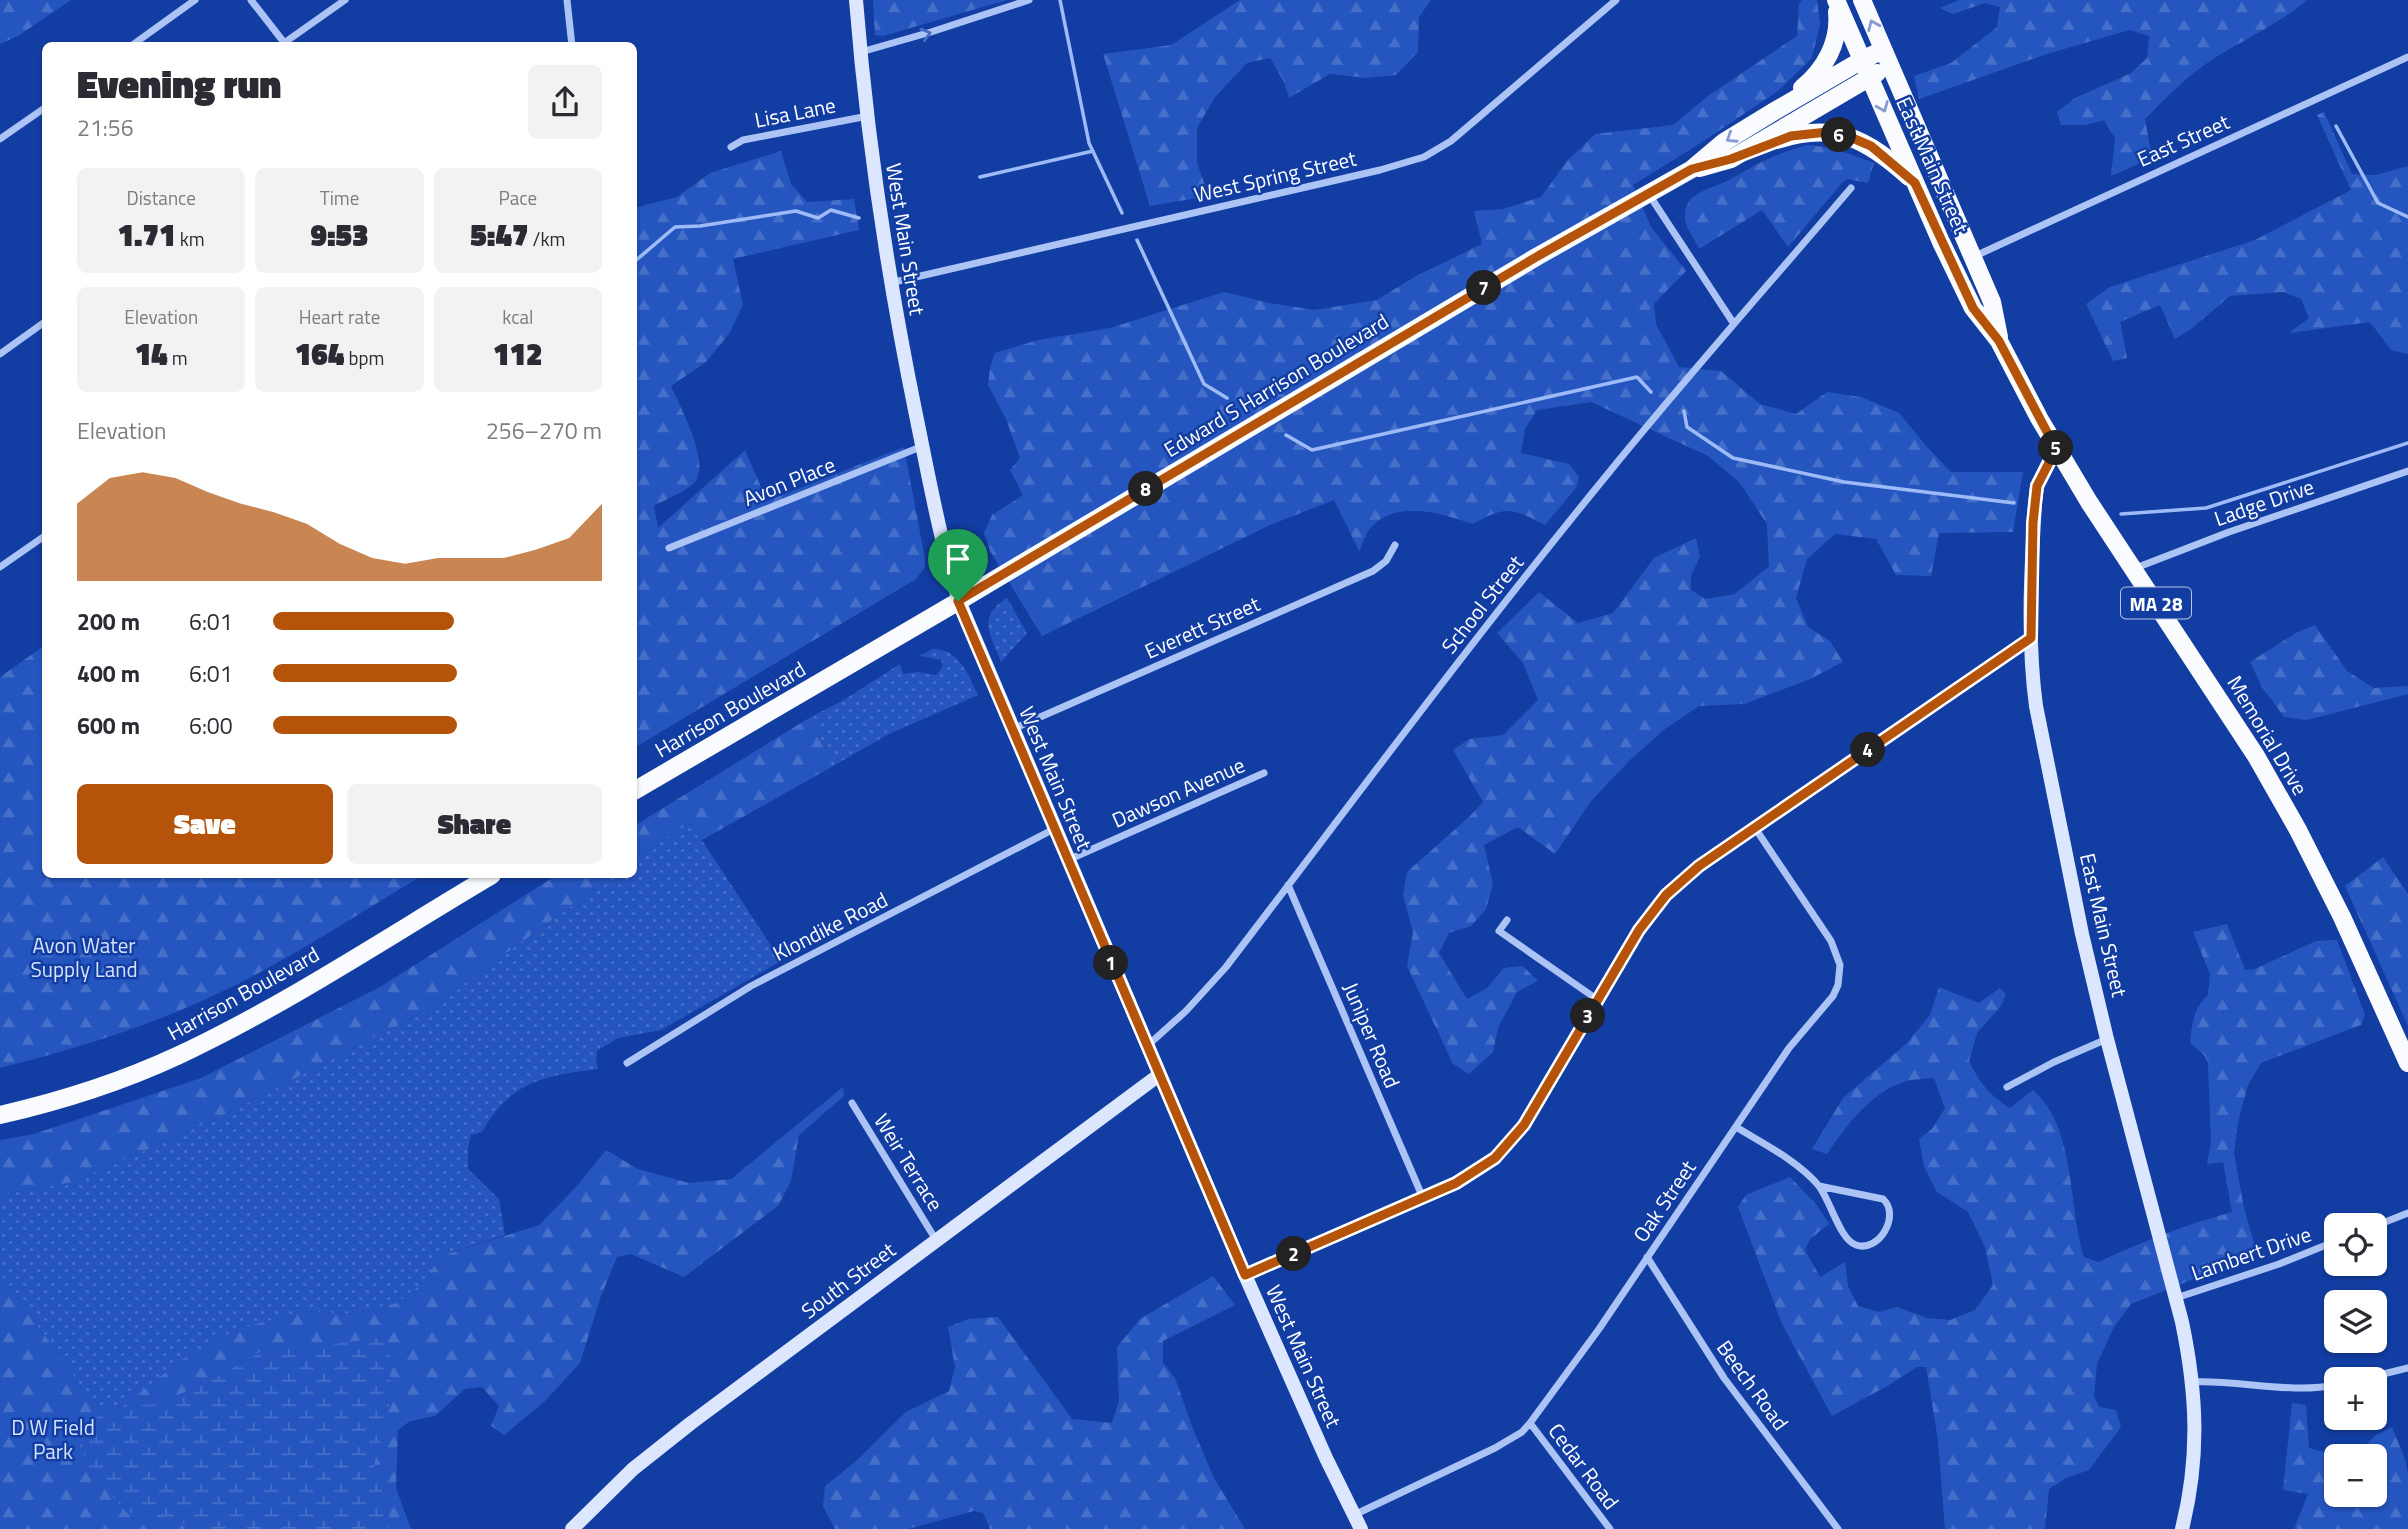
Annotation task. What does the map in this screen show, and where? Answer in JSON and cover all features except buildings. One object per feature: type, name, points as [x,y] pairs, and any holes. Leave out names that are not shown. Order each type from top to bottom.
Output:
[{"type":"main road","name":"West Main Street","points":[[856,0],[867,117],[890,283],[933,504],[958,601],[1245,1275],[1357,1522]]},
{"type":"main road","name":"East Main Street","points":[[1862,0],[1992,302],[1999,341]]},
{"type":"main road","name":"East Main Street","points":[[1836,1],[1973,308],[1999,341],[2056,449],[2041,475],[2036,494],[2031,638],[2036,706],[2106,1039],[2176,1298],[2193,1381],[2193,1470],[2182,1529]]},
{"type":"main road","points":[[1773,112],[1810,81],[1830,54],[1837,32],[1836,1]]},
{"type":"main road","name":"Edward S Harrison Boulevard","points":[[849,666],[1538,256],[1692,169],[1724,142],[1883,50]]},
{"type":"main road","name":"Edward S Harrison Boulevard","points":[[1692,169],[1731,159],[1869,77],[1890,68]]},
{"type":"main road","points":[[1731,159],[1791,136],[1827,132],[1850,137],[1871,146],[1915,183]]},
{"type":"main road","name":"Memorial Drive","points":[[2056,449],[2219,697],[2281,799],[2359,952],[2408,1063]]},
{"type":"main road","name":"Harrison Boulevard","points":[[637,790],[849,666]]},
{"type":"main road","name":"Harrison Boulevard","points":[[0,1115],[95,1089],[175,1057],[256,1015],[487,878]]},
{"type":"main road","name":"South Street","points":[[572,1529],[615,1485],[661,1446],[1159,1075]]},
{"type":"street","points":[[136,42],[194,0]]},
{"type":"street","points":[[251,0],[283,42]]},
{"type":"street","points":[[288,42],[345,0]]},
{"type":"street","points":[[567,0],[572,42]]},
{"type":"street","points":[[860,52],[1029,0]]},
{"type":"street","name":"West Spring Street","points":[[890,283],[1380,170],[1424,157],[1474,123],[1616,0]]},
{"type":"street","name":"East Street","points":[[1973,257],[2408,57]]},
{"type":"street","points":[[0,139],[42,110]]},
{"type":"street","name":"Lisa Lane","points":[[731,147],[743,140],[867,117]]},
{"type":"street","name":"School Street","points":[[1147,1047],[1209,988],[1504,604],[1686,377],[1851,188]]},
{"type":"street","points":[[1648,193],[1734,324]]},
{"type":"street","points":[[0,354],[42,324]]},
{"type":"street","name":"Avon Place","points":[[669,548],[923,446]]},
{"type":"street","name":"Ladge Drive","points":[[2133,569],[2408,471]]},
{"type":"street","points":[[0,568],[42,538]]},
{"type":"street","name":"Everett Street","points":[[1013,729],[1373,571],[1386,561],[1395,545]]},
{"type":"street","points":[[1245,1275],[1477,1172],[1510,1143],[1524,1125],[1639,930],[1666,895],[1699,866],[2031,638]]},
{"type":"street","name":"Dawson Avenue","points":[[1068,860],[1265,773]]},
{"type":"street","name":"Oak Street","points":[[1357,1522],[1495,1448],[1522,1432],[1531,1423],[1599,1329],[1789,1048],[1833,996],[1840,974],[1838,954],[1755,828]]},
{"type":"street","name":"Klondike Road","points":[[626,1063],[751,986],[1054,829]]},
{"type":"street","name":"Juniper Road","points":[[1288,886],[1423,1198]]},
{"type":"street","points":[[1507,920],[1499,931],[1598,1000]]},
{"type":"street","points":[[2007,1087],[2106,1039]]},
{"type":"street","name":"Weir Terrace","points":[[852,1103],[936,1240]]},
{"type":"street","points":[[1736,1127],[1794,1163],[1819,1186],[1844,1235],[1852,1243],[1862,1246],[1871,1244],[1886,1229],[1888,1206],[1883,1199],[1819,1186]]},
{"type":"street","points":[[2387,1221],[2408,1213]]},
{"type":"street","name":"Lambert Drive","points":[[2176,1298],[2279,1264],[2324,1246]]},
{"type":"street","name":"Beech Road","points":[[1647,1257],[1724,1378],[1838,1529]]},
{"type":"street","points":[[2387,1373],[2408,1368]]},
{"type":"street","points":[[2193,1381],[2310,1388],[2324,1386]]},
{"type":"street","name":"Cedar Road","points":[[1531,1423],[1609,1529]]},
{"type":"green space","points":[[0,0],[71,0],[18,36],[0,44]]},
{"type":"green space","points":[[873,0],[1007,0],[883,36],[875,35]]},
{"type":"green space","points":[[1240,0],[1431,0],[1419,17],[1418,52],[1396,75],[1366,78],[1330,74],[1289,98],[1284,82],[1270,58],[1247,63],[1215,97],[1197,128],[1197,163],[1209,196],[1150,206],[1103,54],[1171,45]]},
{"type":"green space","points":[[1802,0],[1817,0],[1820,24],[1812,58],[1778,91],[1633,185],[1651,227],[1686,271],[1654,304],[1656,324],[1679,367],[1721,371],[1760,404],[1796,414],[1827,392],[1861,397],[1899,413],[1951,472],[2023,472],[2013,532],[1939,533],[1931,576],[1896,575],[1876,539],[1835,534],[1807,559],[1796,598],[1808,627],[1830,641],[1843,662],[1808,680],[1744,704],[1699,706],[1665,729],[1630,760],[1591,801],[1555,854],[1518,827],[1484,845],[1493,884],[1486,909],[1471,926],[1449,933],[1439,953],[1467,999],[1487,988],[1504,968],[1523,966],[1538,981],[1517,992],[1498,1028],[1493,1052],[1469,1074],[1453,1064],[1407,966],[1413,933],[1403,894],[1407,872],[1483,802],[1453,750],[1469,739],[1503,735],[1538,700],[1523,663],[1497,633],[1539,592],[1578,623],[1613,613],[1654,558],[1696,538],[1700,556],[1691,576],[1691,590],[1705,599],[1735,594],[1769,566],[1767,524],[1739,482],[1708,456],[1591,402],[1537,410],[1525,429],[1521,453],[1569,464],[1579,477],[1576,488],[1545,525],[1509,511],[1502,511],[1473,524],[1435,513],[1408,511],[1383,518],[1372,526],[1359,551],[1334,500],[1270,525],[1042,636],[990,551],[984,533],[992,515],[1023,495],[1010,470],[1020,458],[1006,419],[988,385],[990,367],[995,353],[1038,340],[1110,328],[1224,292],[1314,310],[1377,300],[1416,276],[1482,244],[1474,211],[1503,209],[1541,197],[1567,161],[1595,134],[1673,125],[1708,96],[1797,36],[1799,4]]},
{"type":"green space","points":[[1959,0],[2307,0],[2272,25],[2210,61],[2185,81],[2145,119],[2152,158],[2111,176],[2115,138],[2104,120],[2086,125],[2061,125],[2057,112],[2075,98],[2131,73],[2147,58],[2149,36],[2129,30],[2044,55],[1919,99],[1914,76],[1951,63],[1997,27],[2000,7],[1985,3],[1953,14],[1940,8]]},
{"type":"green space","points":[[2324,112],[2352,174],[2376,175],[2408,166],[2408,354],[2391,350],[2370,322],[2289,333],[2309,318],[2301,299],[2283,292],[2230,296],[2175,339],[2160,305],[2120,322],[2127,358],[2113,361],[2086,304],[2110,287],[2255,240],[2351,190],[2317,115]]},
{"type":"green space","points":[[1808,145],[1833,148],[1874,163],[1868,183],[1847,179],[1788,247],[1762,210],[1699,249],[1685,220],[1686,207],[1695,196],[1776,155]]},
{"type":"green space","points":[[781,151],[791,184],[807,202],[854,199],[859,230],[733,259],[743,305],[729,334],[706,362],[671,386],[693,436],[699,464],[698,475],[693,484],[654,506],[658,528],[745,450],[767,501],[904,447],[925,567],[916,579],[637,746],[637,207],[677,197],[710,173]]},
{"type":"green space","points":[[1007,598],[1027,633],[1001,662],[990,635],[989,619],[997,605]]},
{"type":"green space","points":[[2315,625],[2347,671],[2374,688],[2408,686],[2408,694],[2307,720],[2284,717],[2262,687],[2250,662],[2296,633]]},
{"type":"green space","name":"Avon Water Supply Land","points":[[42,647],[42,878],[418,878],[273,965],[194,1004],[112,1036],[0,1068],[0,677]]},
{"type":"green space","points":[[932,649],[942,650],[956,658],[978,695],[889,734],[835,765],[809,718],[842,701],[900,664],[903,674],[918,672],[936,675],[943,666],[941,660],[920,656]]},
{"type":"green space","points":[[809,718],[835,765],[702,840],[690,822],[637,859],[637,824]]},
{"type":"green space","points":[[690,822],[781,961],[661,1030],[618,1038],[597,1051],[598,1069],[561,1075],[530,1084],[505,1102],[482,1132],[471,1135],[468,1169],[499,1199],[505,1235],[441,1256],[423,1283],[397,1303],[351,1314],[304,1311],[181,1360],[106,1421],[0,1274],[0,1195],[73,1182],[216,1119],[429,1009],[610,878],[637,878],[637,859]]},
{"type":"green space","points":[[2383,857],[2408,894],[2408,1026],[2345,886]]},
{"type":"green space","points":[[552,878],[610,878],[429,1009],[216,1119],[73,1182],[0,1195],[0,1140],[34,1134],[201,1078],[380,987]]},
{"type":"green space","points":[[2227,924],[2245,970],[2255,969],[2316,941],[2337,940],[2365,1015],[2361,1025],[2261,1063],[2248,1085],[2238,1122],[2234,1153],[2244,1208],[2257,1253],[2226,1260],[2201,1276],[2131,1304],[2114,1327],[2097,1364],[2094,1396],[2099,1407],[2116,1410],[2121,1427],[2089,1470],[2066,1478],[2049,1489],[2045,1529],[1945,1529],[1938,1440],[1926,1367],[1917,1367],[1832,1416],[1782,1324],[1738,1207],[1746,1195],[1790,1177],[1816,1204],[1829,1224],[1810,1239],[1805,1250],[1820,1277],[1845,1262],[1848,1286],[1858,1306],[1879,1312],[1897,1307],[1927,1318],[1950,1320],[1975,1310],[1993,1285],[1985,1247],[1968,1212],[1937,1192],[1924,1167],[1919,1139],[1932,1129],[1945,1108],[1934,1078],[1907,1081],[1894,1086],[1871,1101],[1851,1121],[1827,1154],[1812,1149],[1843,1098],[1907,1043],[1930,1015],[1939,987],[1979,1003],[2000,988],[2006,994],[2001,1006],[1977,1033],[1969,1061],[1986,1088],[2010,1108],[2033,1090],[2047,1106],[2064,1146],[2084,1257],[2099,1262],[2164,1234],[2232,1212],[2223,1162],[2207,1164],[2211,1143],[2208,1062],[2190,1043],[2196,1011],[2208,995],[2210,974],[2193,932]]},
{"type":"green space","name":"D W Field Park","points":[[843,1087],[844,1096],[799,1135],[791,1181],[778,1206],[684,1277],[631,1254],[617,1257],[601,1296],[580,1363],[545,1401],[504,1435],[491,1426],[499,1406],[482,1387],[465,1389],[435,1416],[410,1421],[398,1430],[396,1488],[411,1529],[0,1529],[0,1274],[106,1420],[181,1360],[238,1329],[304,1311],[351,1314],[397,1303],[423,1283],[441,1256],[539,1225],[577,1186],[606,1150],[638,1169],[689,1183],[731,1179]]},
{"type":"green space","points":[[1213,1276],[1235,1305],[1163,1341],[1163,1363],[1175,1378],[1214,1478],[1245,1529],[990,1529],[983,1513],[974,1511],[908,1529],[835,1529],[823,1506],[825,1486],[855,1462],[906,1412],[949,1391],[955,1367],[948,1327],[969,1319],[998,1317],[1072,1419],[1112,1423],[1119,1400],[1117,1347],[1140,1319]]},
{"type":"green space","points":[[385,1337],[390,1348],[391,1399],[374,1465],[389,1514],[388,1529],[202,1529],[158,1515],[127,1513],[86,1467],[82,1444],[83,1428],[109,1408],[157,1404],[215,1379],[265,1349],[312,1347]]},
{"type":"green space","points":[[2292,1403],[2306,1405],[2309,1448],[2324,1452],[2324,1507],[2387,1507],[2387,1444],[2367,1444],[2376,1435],[2392,1427],[2408,1474],[2408,1529],[2294,1529],[2308,1494],[2283,1490]]},
{"type":"waterway","points":[[1060,0],[1089,143],[1122,213]]},
{"type":"waterway","points":[[2336,126],[2378,203],[2408,217]]},
{"type":"waterway","points":[[980,177],[1093,151]]},
{"type":"waterway","points":[[637,259],[675,227],[700,226],[796,211],[818,218],[831,210],[859,218]]},
{"type":"waterway","points":[[1137,240],[1204,384],[1227,398]]},
{"type":"waterway","points":[[1286,435],[1312,450],[1637,377],[1651,392]]},
{"type":"waterway","points":[[1684,411],[1687,427],[1733,458],[1844,482],[2014,503]]},
{"type":"waterway","points":[[2121,514],[2206,508],[2408,443]]},
{"type":"route","points":[[1827,132],[1850,137],[1871,146],[1915,183],[1973,308],[1999,341],[2056,449],[2037,486],[2033,523],[2031,638],[1682,879],[1651,912],[1524,1125],[1495,1158],[1456,1183],[1245,1275],[958,601],[1538,256],[1692,169],[1731,159],[1776,141],[1806,133],[1827,132]]}]
